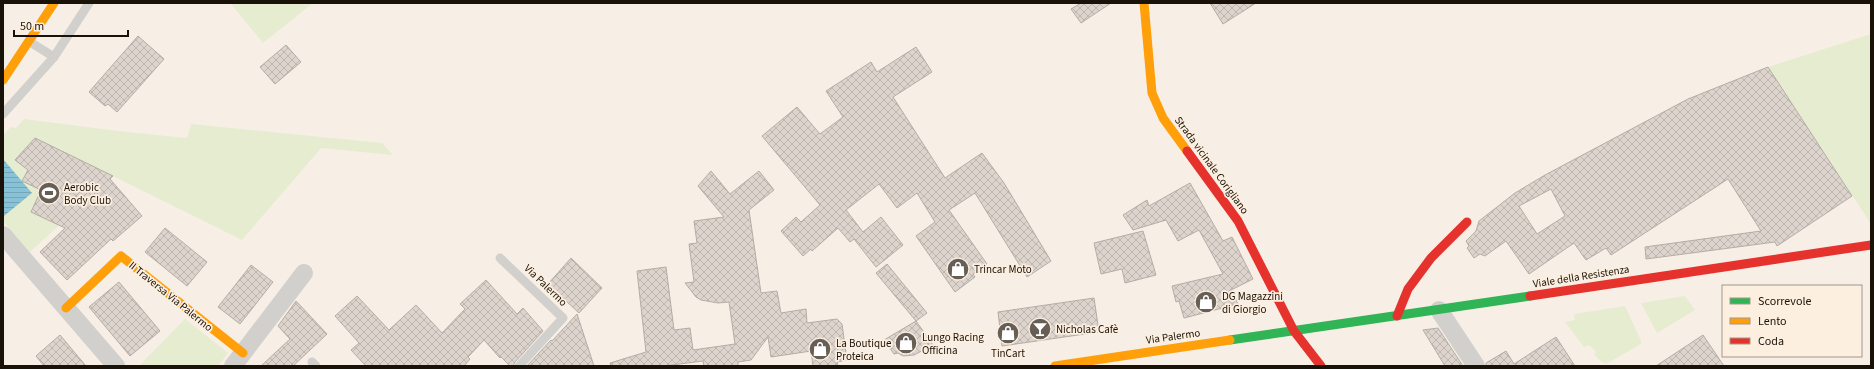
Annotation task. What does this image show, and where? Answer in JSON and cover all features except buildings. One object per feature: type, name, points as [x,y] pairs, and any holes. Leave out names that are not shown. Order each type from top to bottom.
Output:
[{"type":"street","points":[[3,80],[30,42],[54,3]]},
{"type":"street","name":"Strada vicinale Corigliano","points":[[1144,3],[1152,93],[1163,118],[1238,221],[1294,330],[1321,366]]},
{"type":"street","points":[[1397,316],[1408,289],[1431,258],[1467,222]]},
{"type":"street","points":[[3,235],[116,366]]},
{"type":"street","name":"Viale della Resistenza","points":[[1294,330],[1439,310],[1871,245]]},
{"type":"street","name":"II Traversa Via Palermo","points":[[66,308],[122,256],[238,360],[304,273]]},
{"type":"street","points":[[1439,310],[1476,366]]},
{"type":"street","name":"Via Palermo","points":[[1054,366],[1294,330]]},
{"type":"lane","points":[[3,114],[54,57],[89,3]]},
{"type":"lane","points":[[30,42],[54,57]]},
{"type":"lane","name":"Via Palermo","points":[[500,258],[563,318],[520,366]]},
{"type":"green space","points":[[230,3],[313,3],[263,43]]},
{"type":"green space","points":[[1871,34],[1871,224],[1768,67]]},
{"type":"green space","points":[[24,119],[187,138],[191,124],[382,143],[393,155],[321,148],[242,240],[113,176],[30,252],[3,221],[3,135],[11,127],[16,128]]},
{"type":"green space","points":[[1685,296],[1695,310],[1657,333],[1641,303]]},
{"type":"green space","points":[[1625,306],[1641,344],[1606,364],[1600,361],[1594,354],[1596,352],[1589,345],[1584,347],[1565,322],[1575,320],[1574,314]]},
{"type":"green space","points":[[185,319],[228,353],[218,366],[139,366]]},
{"type":"water","points":[[3,159],[32,193],[4,216],[3,215]]},
{"type":"traffic: fast","points":[[1230,340],[1530,296]]},
{"type":"traffic: slow","points":[[3,80],[54,3]]},
{"type":"traffic: slow","points":[[1144,3],[1152,93],[1163,118],[1187,151]]},
{"type":"traffic: slow","points":[[66,308],[121,256],[243,353]]},
{"type":"traffic: slow","points":[[1055,366],[1230,340]]},
{"type":"traffic: jam","points":[[1187,151],[1238,221],[1294,331],[1321,366]]},
{"type":"traffic: jam","points":[[1397,316],[1408,289],[1431,258],[1467,222]]},
{"type":"traffic: jam","points":[[1530,296],[1871,245]]},
{"type":"place","name":"Aerobic Body Club","points":[[49,193]]},
{"type":"place","name":"Trincar Moto","points":[[958,269]]},
{"type":"place","name":"DG Magazzini di Giorgio","points":[[1206,302]]},
{"type":"place","name":"Nicholas Cafè","points":[[1040,329]]},
{"type":"place","name":"TinCart","points":[[1008,333]]},
{"type":"place","name":"Lungo Racing Officina","points":[[906,343]]},
{"type":"place","name":"La Boutique Proteica","points":[[820,349]]}]
